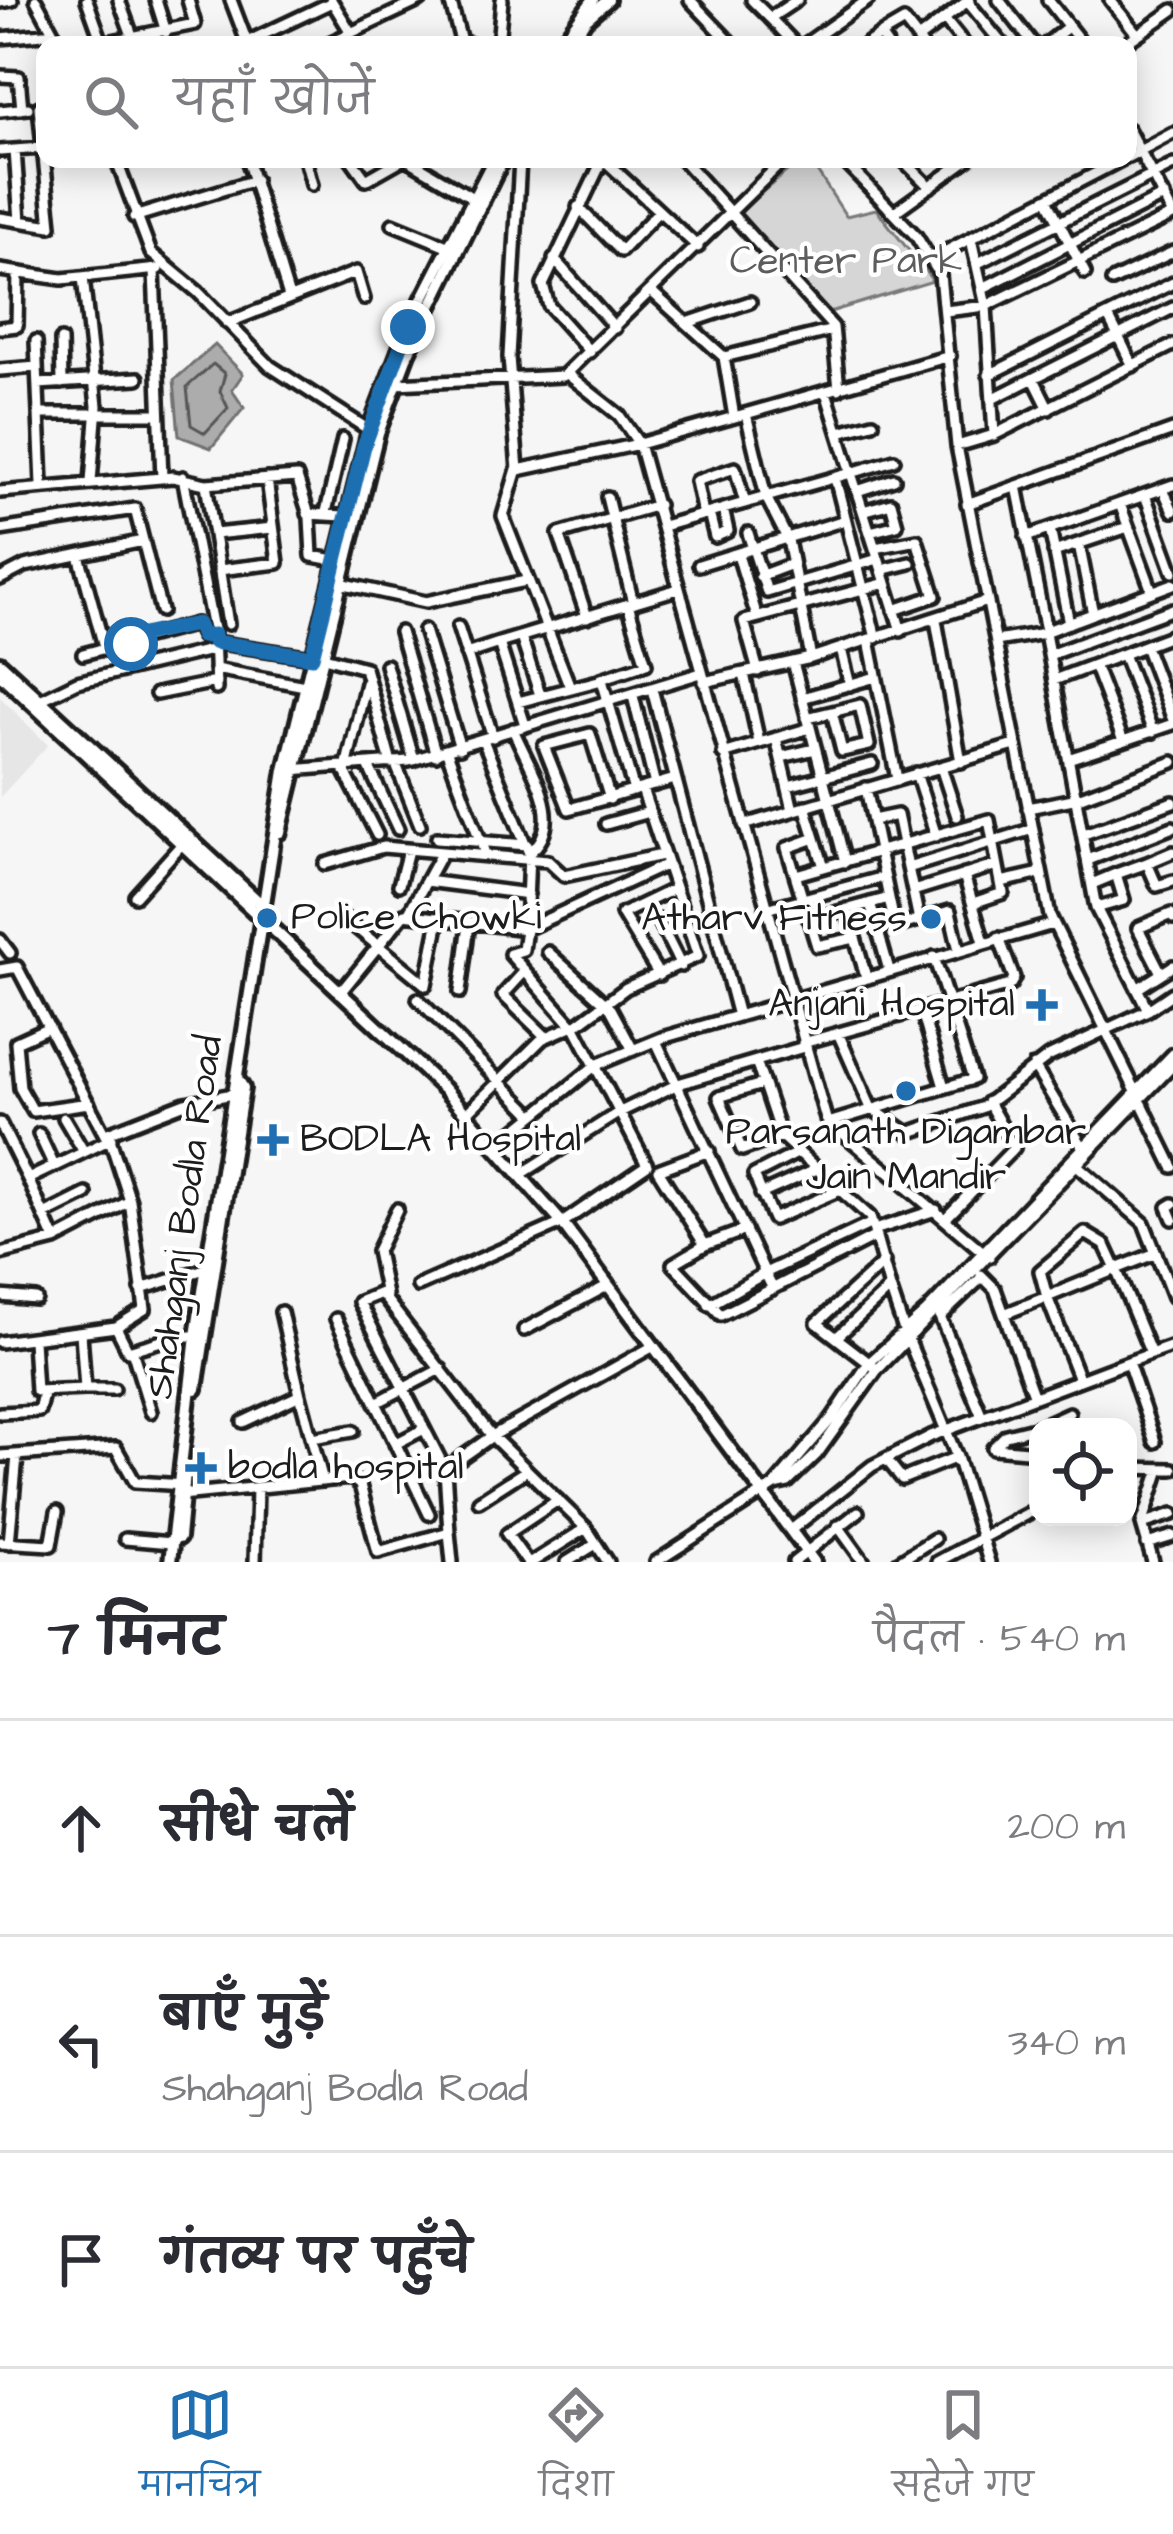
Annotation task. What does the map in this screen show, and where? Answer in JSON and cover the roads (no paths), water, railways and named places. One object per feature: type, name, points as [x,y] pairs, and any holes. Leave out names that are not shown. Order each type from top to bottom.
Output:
[{"type":"main road","points":[[572,36],[608,0]]},
{"type":"main road","points":[[569,36],[589,2]]},
{"type":"main road","name":"Shahganj Bodla Road","points":[[289,770],[325,626],[344,516],[369,430],[395,356],[447,247],[492,168]]},
{"type":"main road","name":"Shahganj Bodla Road","points":[[325,626],[395,384],[494,168]]},
{"type":"main road","name":"Shahganj Bodla Road","points":[[173,1561],[171,1544],[196,1336],[261,910],[305,686],[318,657]]},
{"type":"main road","points":[[0,664],[181,845],[261,910]]},
{"type":"main road","points":[[0,674],[261,910],[466,1114],[562,1223],[652,1347],[769,1490],[811,1558]]},
{"type":"main road","points":[[173,1561],[243,1088],[238,1080]]},
{"type":"street","points":[[0,2],[12,0]]},
{"type":"street","points":[[36,0],[55,36]]},
{"type":"street","points":[[87,0],[100,36]]},
{"type":"street","points":[[119,0],[132,36]]},
{"type":"street","points":[[156,0],[166,32]]},
{"type":"street","points":[[158,36],[195,24],[188,0]]},
{"type":"street","points":[[231,0],[245,36]]},
{"type":"street","points":[[342,36],[405,3],[422,0]]},
{"type":"street","points":[[450,0],[455,36]]},
{"type":"street","points":[[499,36],[502,0]]},
{"type":"street","points":[[690,0],[724,36]]},
{"type":"street","points":[[752,0],[790,36]]},
{"type":"street","points":[[770,18],[797,0]]},
{"type":"street","points":[[814,36],[868,0]]},
{"type":"street","points":[[1000,0],[1027,36]]},
{"type":"street","points":[[1048,0],[1076,36]]},
{"type":"street","points":[[1110,0],[1137,34]]},
{"type":"street","points":[[263,36],[331,1],[350,32]]},
{"type":"street","points":[[926,36],[968,1],[996,36]]},
{"type":"street","points":[[585,20],[589,2]]},
{"type":"street","points":[[1134,36],[1173,10]]},
{"type":"street","points":[[944,19],[958,36]]},
{"type":"street","points":[[880,35],[904,21],[915,36]]},
{"type":"street","points":[[1056,36],[1069,26]]},
{"type":"street","points":[[0,38],[54,33]]},
{"type":"street","points":[[0,76],[19,76],[22,109]]},
{"type":"street","points":[[0,111],[36,107]]},
{"type":"street","points":[[1137,152],[1173,134]]},
{"type":"street","points":[[945,311],[986,306],[1173,214],[1167,193],[1137,143]]},
{"type":"street","points":[[0,152],[36,148]]},
{"type":"street","points":[[15,150],[20,221]]},
{"type":"street","points":[[978,262],[1173,164]]},
{"type":"street","points":[[0,218],[51,226],[44,168]]},
{"type":"street","points":[[119,168],[151,253],[270,366],[369,430]]},
{"type":"street","points":[[251,168],[290,297]]},
{"type":"street","points":[[307,168],[312,185]]},
{"type":"street","points":[[356,168],[363,180],[387,168]]},
{"type":"street","points":[[421,168],[473,198]]},
{"type":"street","points":[[520,168],[510,380],[518,469],[503,516],[570,686]]},
{"type":"street","points":[[590,352],[545,298],[543,285],[598,168]]},
{"type":"street","points":[[613,168],[698,247]]},
{"type":"street","points":[[690,168],[833,330],[832,391],[839,431],[901,631]]},
{"type":"street","points":[[395,384],[445,378],[544,381],[566,373],[776,168]]},
{"type":"street","points":[[850,168],[932,258],[945,311],[967,504],[1053,924],[1173,1167]]},
{"type":"street","points":[[911,168],[930,187]]},
{"type":"street","points":[[893,213],[956,168]]},
{"type":"street","points":[[932,258],[1107,168]]},
{"type":"street","points":[[134,217],[254,180]]},
{"type":"street","points":[[982,288],[1167,193]]},
{"type":"street","points":[[1047,199],[1085,273]]},
{"type":"street","points":[[578,207],[621,250],[659,211]]},
{"type":"street","points":[[393,224],[447,247]]},
{"type":"street","points":[[971,239],[986,306],[994,435]]},
{"type":"street","points":[[1112,281],[1173,252]]},
{"type":"street","points":[[554,259],[615,328]]},
{"type":"street","points":[[0,270],[82,277],[170,268]]},
{"type":"street","points":[[154,270],[160,315],[157,413],[162,478]]},
{"type":"street","points":[[226,323],[357,272],[364,299]]},
{"type":"street","points":[[0,328],[17,326],[18,273]]},
{"type":"street","points":[[82,277],[97,414],[91,482]]},
{"type":"street","points":[[989,375],[1173,283]]},
{"type":"street","points":[[652,292],[724,357],[766,497],[788,540],[811,658]]},
{"type":"street","points":[[0,300],[18,301]]},
{"type":"street","points":[[687,323],[750,302]]},
{"type":"street","points":[[992,400],[1173,308]]},
{"type":"street","points":[[1108,316],[1133,366]]},
{"type":"street","points":[[724,357],[833,330]]},
{"type":"street","points":[[61,340],[62,383]]},
{"type":"street","points":[[36,341],[42,485]]},
{"type":"street","points":[[957,446],[994,435],[1173,345]]},
{"type":"street","points":[[518,469],[639,444],[950,356]]},
{"type":"street","points":[[0,370],[37,367]]},
{"type":"street","points":[[566,373],[619,415],[639,444],[828,1123],[986,1254]]},
{"type":"street","points":[[38,385],[138,378]]},
{"type":"street","points":[[1034,379],[1048,409]]},
{"type":"street","points":[[39,414],[157,413]]},
{"type":"street","points":[[839,431],[873,423]]},
{"type":"street","points":[[967,504],[1173,430]]},
{"type":"street","points":[[326,512],[343,439]]},
{"type":"street","points":[[663,526],[894,460]]},
{"type":"street","points":[[723,509],[728,531],[715,537],[696,481],[735,468],[745,503]]},
{"type":"street","points":[[0,492],[162,478],[206,484],[296,477],[308,514],[312,556],[334,560]]},
{"type":"street","points":[[156,694],[216,686],[214,642],[183,478]]},
{"type":"street","points":[[835,478],[862,589],[897,779]]},
{"type":"street","points":[[219,570],[278,563],[267,479]]},
{"type":"street","points":[[856,491],[894,479]]},
{"type":"street","points":[[206,484],[228,624]]},
{"type":"street","points":[[1017,486],[1096,908],[1148,1010]]},
{"type":"street","points":[[1026,537],[1168,487],[1173,511]]},
{"type":"street","points":[[1144,495],[1173,572]]},
{"type":"street","points":[[518,701],[646,664],[608,497]]},
{"type":"street","points":[[863,511],[891,502],[897,525],[870,532]]},
{"type":"street","points":[[1120,504],[1152,591]]},
{"type":"street","points":[[587,616],[559,534],[658,505]]},
{"type":"street","points":[[0,530],[135,509],[161,611]]},
{"type":"street","points":[[308,514],[344,516]]},
{"type":"street","points":[[699,565],[845,520]]},
{"type":"street","points":[[1054,552],[1128,527]]},
{"type":"street","points":[[214,534],[273,528]]},
{"type":"street","points":[[1049,529],[1070,622]]},
{"type":"street","points":[[748,533],[766,592],[878,559],[916,539],[934,600],[894,610]]},
{"type":"street","points":[[0,579],[25,566],[143,541]]},
{"type":"street","points":[[1079,544],[1093,614]]},
{"type":"street","points":[[737,554],[757,617]]},
{"type":"street","points":[[79,555],[105,650]]},
{"type":"street","points":[[878,559],[910,563]]},
{"type":"street","points":[[760,576],[792,564]]},
{"type":"street","points":[[340,583],[426,602],[526,581]]},
{"type":"street","points":[[758,671],[744,624],[886,583]]},
{"type":"street","points":[[996,641],[1045,632],[1173,584]]},
{"type":"street","points":[[466,654],[678,589]]},
{"type":"street","points":[[289,770],[414,760],[652,689],[811,658],[987,601]]},
{"type":"street","points":[[1049,655],[1173,609]]},
{"type":"street","points":[[936,620],[961,761]]},
{"type":"street","points":[[83,654],[196,624],[203,637],[214,642],[363,667],[393,762],[420,825]]},
{"type":"street","points":[[418,1286],[562,1223],[647,1166],[574,1026],[509,957],[523,950],[529,853],[488,738],[458,626]]},
{"type":"street","points":[[424,630],[460,748]]},
{"type":"street","points":[[400,632],[442,753],[485,842],[486,856]]},
{"type":"street","points":[[1054,680],[1173,635]]},
{"type":"street","points":[[521,637],[540,695]]},
{"type":"street","points":[[36,702],[77,682],[214,642]]},
{"type":"street","points":[[326,864],[370,849],[486,856],[529,853],[547,839],[550,820],[519,727],[518,701],[500,643]]},
{"type":"street","points":[[1071,758],[1173,722],[1145,646]]},
{"type":"street","points":[[841,649],[850,685]]},
{"type":"street","points":[[1123,654],[1153,732]]},
{"type":"street","points":[[793,662],[845,862]]},
{"type":"street","points":[[386,665],[414,760]]},
{"type":"street","points":[[1094,665],[1123,741]]},
{"type":"street","points":[[215,669],[305,686]]},
{"type":"street","points":[[744,674],[760,742]]},
{"type":"street","points":[[802,698],[876,677]]},
{"type":"street","points":[[466,1114],[546,1037],[609,1006],[626,988],[698,954],[601,679]]},
{"type":"street","points":[[367,683],[346,766],[377,835]]},
{"type":"street","points":[[652,689],[738,1016]]},
{"type":"street","points":[[632,696],[655,785]]},
{"type":"street","points":[[723,754],[860,705],[872,764],[873,820],[895,927],[950,911]]},
{"type":"street","points":[[832,712],[842,752],[869,745]]},
{"type":"street","points":[[610,799],[590,734],[544,746],[567,808],[610,799],[675,779]]},
{"type":"street","points":[[776,737],[788,786],[824,867]]},
{"type":"street","points":[[744,825],[1015,745]]},
{"type":"street","points":[[781,757],[815,749]]},
{"type":"street","points":[[1028,808],[1078,798],[1173,763]]},
{"type":"street","points":[[368,764],[398,829]]},
{"type":"street","points":[[788,786],[872,764]]},
{"type":"street","points":[[941,767],[957,816]]},
{"type":"street","points":[[916,773],[936,836]]},
{"type":"street","points":[[1084,833],[1170,803],[1173,824],[1088,860]]},
{"type":"street","points":[[606,824],[649,812]]},
{"type":"street","points":[[873,820],[897,814],[919,920]]},
{"type":"street","points":[[796,875],[989,820],[1004,893],[973,904]]},
{"type":"street","points":[[908,868],[1033,829]]},
{"type":"street","points":[[436,838],[485,842],[529,853],[549,861],[565,877],[663,860]]},
{"type":"street","points":[[815,838],[787,847],[818,947],[855,938]]},
{"type":"street","points":[[135,896],[181,845]]},
{"type":"street","points":[[399,886],[408,850]]},
{"type":"street","points":[[340,993],[408,914],[442,852]]},
{"type":"street","points":[[1092,884],[1173,852]]},
{"type":"street","points":[[408,914],[526,929],[663,860]]},
{"type":"street","points":[[1147,863],[1157,886],[1173,881]]},
{"type":"street","points":[[913,891],[997,865]]},
{"type":"street","points":[[1001,882],[1041,873]]},
{"type":"street","points":[[1096,908],[1124,900],[1116,874]]},
{"type":"street","points":[[964,875],[985,942]]},
{"type":"street","points":[[766,909],[884,877]]},
{"type":"street","points":[[426,881],[528,894]]},
{"type":"street","points":[[942,882],[959,950]]},
{"type":"street","points":[[659,975],[622,916],[674,890]]},
{"type":"street","points":[[809,920],[889,898]]},
{"type":"street","points":[[870,903],[890,970]]},
{"type":"street","points":[[847,909],[866,977]]},
{"type":"street","points":[[1161,974],[1138,928],[1171,914],[1173,918]]},
{"type":"street","points":[[343,917],[408,975],[428,985],[439,920]]},
{"type":"street","points":[[658,920],[681,966]]},
{"type":"street","points":[[460,992],[470,924]]},
{"type":"street","points":[[495,1147],[596,1065],[633,1050],[1053,924]]},
{"type":"street","points":[[520,1175],[619,1112],[679,1084],[1013,983],[999,938]]},
{"type":"street","points":[[0,940],[10,953]]},
{"type":"street","points":[[548,952],[609,1006],[633,1050]]},
{"type":"street","points":[[709,1305],[765,1273],[874,1230],[941,1215],[1014,1148],[973,1079],[934,957]]},
{"type":"street","points":[[0,970],[16,966],[109,1140],[130,1202],[144,1312],[116,1327],[0,1342]]},
{"type":"street","points":[[1137,988],[1173,966]]},
{"type":"street","points":[[523,974],[503,994],[546,1037]]},
{"type":"street","points":[[838,1034],[871,1108],[908,1133],[985,1105],[1034,1066],[1173,993]]},
{"type":"street","points":[[418,999],[532,1114]]},
{"type":"street","points":[[921,1009],[944,1088]]},
{"type":"street","points":[[49,1027],[16,1042],[26,1102],[33,1112],[88,1103]]},
{"type":"street","points":[[656,1041],[773,1289]]},
{"type":"street","points":[[656,1562],[788,1482],[817,1454],[873,1367],[1078,1166],[1173,1054]]},
{"type":"street","points":[[756,1061],[781,1136],[840,1190],[874,1230],[906,1334],[957,1456],[989,1562]]},
{"type":"street","points":[[981,1414],[940,1317],[979,1274],[986,1254],[1084,1149],[1173,1065]]},
{"type":"street","points":[[1034,1066],[1084,1149]]},
{"type":"street","points":[[828,1123],[973,1079]]},
{"type":"street","points":[[762,1084],[719,1100],[742,1150],[781,1136]]},
{"type":"street","points":[[109,1140],[108,1132],[185,1103],[233,1094]]},
{"type":"street","points":[[64,1118],[84,1152]]},
{"type":"street","points":[[0,1123],[5,1148],[28,1179],[56,1240]]},
{"type":"street","points":[[39,1134],[54,1166]]},
{"type":"street","points":[[28,1179],[109,1140]]},
{"type":"street","points":[[1160,1146],[1173,1140]]},
{"type":"street","points":[[705,1246],[658,1170],[709,1150]]},
{"type":"street","points":[[799,1152],[755,1173],[773,1219],[840,1190]]},
{"type":"street","points":[[1078,1166],[1144,1223],[1173,1297]]},
{"type":"street","points":[[761,1194],[817,1169]]},
{"type":"street","points":[[44,1215],[86,1193]]},
{"type":"street","points":[[0,1254],[56,1240],[130,1202]]},
{"type":"street","points":[[1173,1204],[1168,1207],[1173,1219]]},
{"type":"street","points":[[397,1209],[377,1251],[386,1294],[492,1436],[586,1528],[602,1553]]},
{"type":"street","points":[[745,1230],[673,1264],[721,1315],[874,1230]]},
{"type":"street","points":[[1079,1379],[1040,1271],[1079,1234],[1105,1245],[1151,1354]]},
{"type":"street","points":[[1004,1313],[1156,1253]]},
{"type":"street","points":[[873,1367],[818,1323],[884,1262]]},
{"type":"street","points":[[141,1288],[208,1268]]},
{"type":"street","points":[[979,1274],[995,1289],[1033,1395]]},
{"type":"street","points":[[906,1334],[979,1274]]},
{"type":"street","points":[[524,1330],[607,1286]]},
{"type":"street","points":[[837,1337],[890,1288]]},
{"type":"street","points":[[386,1294],[359,1302],[445,1469],[452,1562]]},
{"type":"street","points":[[0,1296],[36,1298]]},
{"type":"street","points":[[281,1312],[323,1481]]},
{"type":"street","points":[[336,1318],[429,1514]]},
{"type":"street","points":[[116,1327],[127,1350],[196,1336]]},
{"type":"street","points":[[81,1333],[85,1389]]},
{"type":"street","points":[[33,1340],[33,1386],[43,1394],[114,1389]]},
{"type":"street","points":[[791,1530],[886,1459],[981,1414],[1173,1346]]},
{"type":"street","points":[[445,1469],[492,1436],[652,1347]]},
{"type":"street","points":[[132,1350],[151,1412]]},
{"type":"street","points":[[1128,1362],[1155,1442]]},
{"type":"street","points":[[376,1403],[441,1369]]},
{"type":"street","points":[[0,1413],[39,1412],[43,1394]]},
{"type":"street","points":[[243,1422],[301,1395]]},
{"type":"street","points":[[1058,1418],[1069,1413]]},
{"type":"street","points":[[395,1444],[424,1429]]},
{"type":"street","points":[[1029,1429],[1006,1435],[993,1448],[1029,1451]]},
{"type":"street","points":[[312,1438],[352,1431]]},
{"type":"street","points":[[0,1456],[116,1448],[135,1482],[180,1490],[358,1480],[380,1557],[399,1546],[449,1532]]},
{"type":"street","points":[[17,1456],[5,1543],[51,1545],[57,1512]]},
{"type":"street","points":[[886,1459],[902,1479],[957,1456]]},
{"type":"street","points":[[1137,1468],[1173,1469]]},
{"type":"street","points":[[1153,1562],[1142,1524],[1160,1469]]},
{"type":"street","points":[[479,1501],[527,1470]]},
{"type":"street","points":[[255,1562],[257,1488]]},
{"type":"street","points":[[558,1500],[507,1534],[529,1562],[586,1528]]},
{"type":"street","points":[[794,1562],[811,1558],[838,1526],[858,1512]]},
{"type":"street","points":[[937,1562],[1029,1513]]},
{"type":"street","points":[[1142,1524],[1173,1514]]},
{"type":"street","points":[[838,1526],[864,1562]]},
{"type":"street","points":[[1147,1544],[1173,1536]]},
{"type":"street","points":[[125,1539],[171,1544]]},
{"type":"street","points":[[898,1562],[934,1539]]},
{"type":"street","points":[[44,1562],[46,1545]]},
{"type":"street","points":[[399,1546],[403,1562]]},
{"type":"street","points":[[567,1562],[602,1553]]},
{"type":"street","points":[[592,1562],[602,1553]]},
{"type":"water","points":[[215,345],[243,374],[232,390],[244,408],[211,448],[179,436],[174,380]]},
{"type":"place","name":"Police Chowki","points":[[267,918]]},
{"type":"place","name":"Atharv Fitness","points":[[931,919]]},
{"type":"place","name":"Anjani Hospital","points":[[1042,1005]]},
{"type":"place","name":"Parsanath Digambar Jain Mandir","points":[[906,1091]]},
{"type":"place","name":"BODLA Hospital","points":[[273,1140]]},
{"type":"place","name":"bodla hospital","points":[[201,1468]]},
{"type":"park label","name":"Center Park","points":[[846,262]]}]
